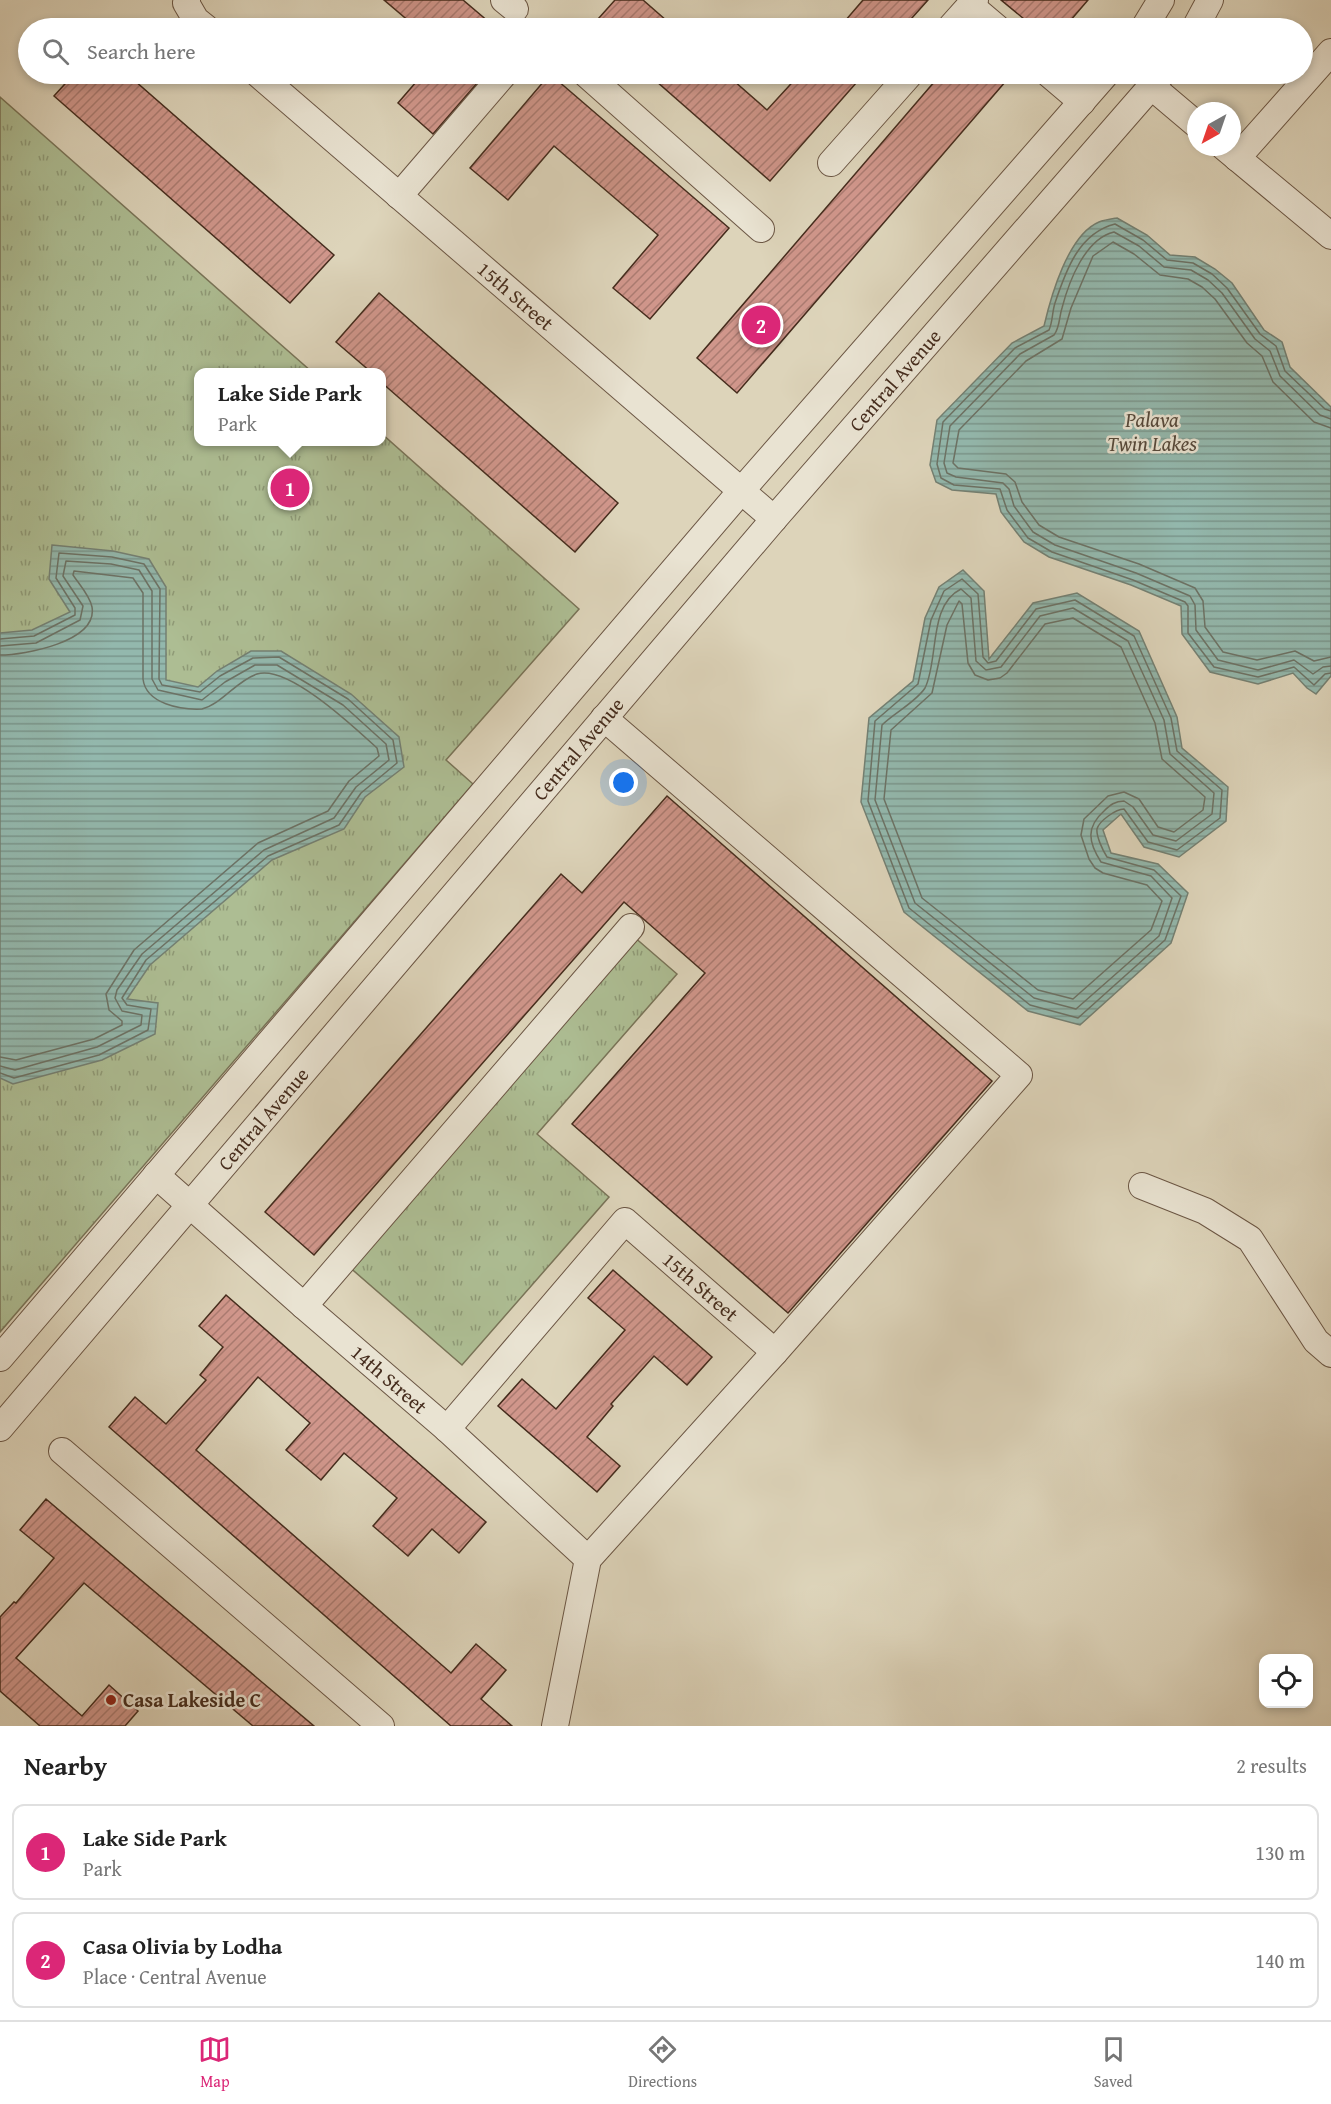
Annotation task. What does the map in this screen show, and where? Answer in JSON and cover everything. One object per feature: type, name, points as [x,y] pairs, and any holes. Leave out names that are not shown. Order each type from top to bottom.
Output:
[{"type":"street","points":[[1149,18],[1161,0]]},
{"type":"street","points":[[1200,18],[1210,0]]},
{"type":"street","points":[[959,18],[972,3],[987,18]]},
{"type":"street","points":[[1313,70],[1331,52]]},
{"type":"street","name":"15th Street","points":[[270,84],[774,519]]},
{"type":"street","points":[[399,196],[495,84]]},
{"type":"street","points":[[597,84],[761,229]]},
{"type":"street","points":[[831,163],[901,84]]},
{"type":"street","points":[[1061,84],[1082,102]]},
{"type":"street","points":[[0,1358],[741,491],[1097,84]]},
{"type":"street","name":"Central Avenue","points":[[0,1428],[188,1204],[774,519],[1153,84]]},
{"type":"street","points":[[1160,84],[1187,114]]},
{"type":"street","points":[[1241,143],[1299,84]]},
{"type":"street","points":[[1235,156],[1331,236]]},
{"type":"street","points":[[555,1726],[588,1559],[775,1352],[1019,1075],[604,718]]},
{"type":"street","points":[[304,1306],[632,927]]},
{"type":"street","name":"14th Street","points":[[156,1175],[447,1429],[588,1559]]},
{"type":"street","points":[[1142,1186],[1205,1211],[1250,1239],[1316,1341],[1331,1354]]},
{"type":"street","name":"15th Street","points":[[447,1429],[626,1221],[775,1352]]},
{"type":"street","points":[[62,1451],[381,1726]]},
{"type":"green space","points":[[0,97],[307,368],[194,368],[194,446],[386,446],[386,438],[579,609],[446,760],[473,784],[0,1332]]},
{"type":"green space","points":[[633,936],[677,974],[537,1134],[609,1197],[462,1365],[347,1265]]},
{"type":"water","name":"Palava Twin Lakes","points":[[1117,218],[1147,235],[1170,255],[1195,257],[1232,283],[1264,330],[1282,342],[1290,367],[1331,407],[1331,676],[1316,694],[1293,673],[1258,684],[1210,672],[1182,634],[1181,606],[1131,585],[1049,557],[1024,542],[1001,512],[996,494],[952,490],[936,482],[930,465],[937,420],[1012,343],[1044,326],[1056,283],[1078,240],[1088,229],[1099,222]]},
{"type":"water","points":[[52,545],[113,551],[149,559],[166,587],[166,680],[198,687],[217,671],[251,651],[281,651],[351,694],[399,737],[404,767],[365,797],[344,829],[272,860],[150,965],[127,999],[158,1003],[155,1034],[102,1060],[13,1084],[0,1078],[0,633],[32,630],[70,612],[49,579]]},
{"type":"water","points":[[963,570],[984,591],[989,659],[1033,603],[1077,593],[1139,631],[1177,717],[1182,748],[1228,787],[1226,821],[1179,857],[1144,847],[1121,814],[1103,830],[1111,853],[1158,864],[1188,893],[1171,943],[1080,1025],[1028,1011],[904,912],[861,802],[869,718],[913,681],[925,618],[939,587]]},
{"type":"building","points":[[384,0],[463,0],[484,18],[405,18]]},
{"type":"building","points":[[615,0],[643,0],[664,18],[599,18]]},
{"type":"building","points":[[863,0],[928,0],[912,18],[848,18]]},
{"type":"building","points":[[1001,0],[1088,0],[1073,18],[1023,18]]},
{"type":"building","points":[[65,84],[138,84],[334,255],[290,303],[54,96]]},
{"type":"building","points":[[414,84],[476,84],[433,134],[398,103]]},
{"type":"building","points":[[541,84],[562,84],[729,228],[650,319],[613,288],[658,235],[554,146],[508,200],[470,168]]},
{"type":"building","points":[[659,84],[737,84],[767,110],[791,84],[855,84],[770,181]]},
{"type":"building","points":[[932,84],[1003,84],[737,393],[697,358]]},
{"type":"building","points":[[379,293],[618,503],[575,552],[386,386],[386,368],[366,368],[336,342]]},
{"type":"building","points":[[667,796],[992,1081],[788,1313],[572,1124],[705,973],[624,902],[314,1255],[265,1212],[561,874],[582,893]]},
{"type":"building","points":[[613,1270],[712,1357],[687,1385],[654,1356],[611,1404],[613,1406],[587,1437],[620,1466],[597,1492],[498,1406],[522,1379],[556,1409],[625,1330],[588,1298]]},
{"type":"building","points":[[226,1295],[486,1522],[459,1553],[432,1529],[408,1556],[373,1526],[397,1498],[344,1453],[321,1480],[286,1450],[310,1423],[258,1377],[196,1450],[451,1673],[476,1644],[506,1670],[481,1699],[512,1726],[451,1726],[109,1427],[135,1397],[166,1424],[206,1380],[200,1375],[223,1347],[199,1326]]},
{"type":"building","points":[[46,1499],[314,1726],[253,1726],[84,1583],[16,1658],[82,1716],[109,1685],[138,1711],[125,1726],[40,1726],[0,1691],[0,1617],[14,1602],[16,1603],[54,1558],[20,1530]]},
{"type":"place","name":"Casa Olivia by Lodha","points":[[761,325]]},
{"type":"place","name":"Lake Side Park","points":[[290,488]]},
{"type":"place","name":"Casa Lakeside C","points":[[111,1700]]}]
